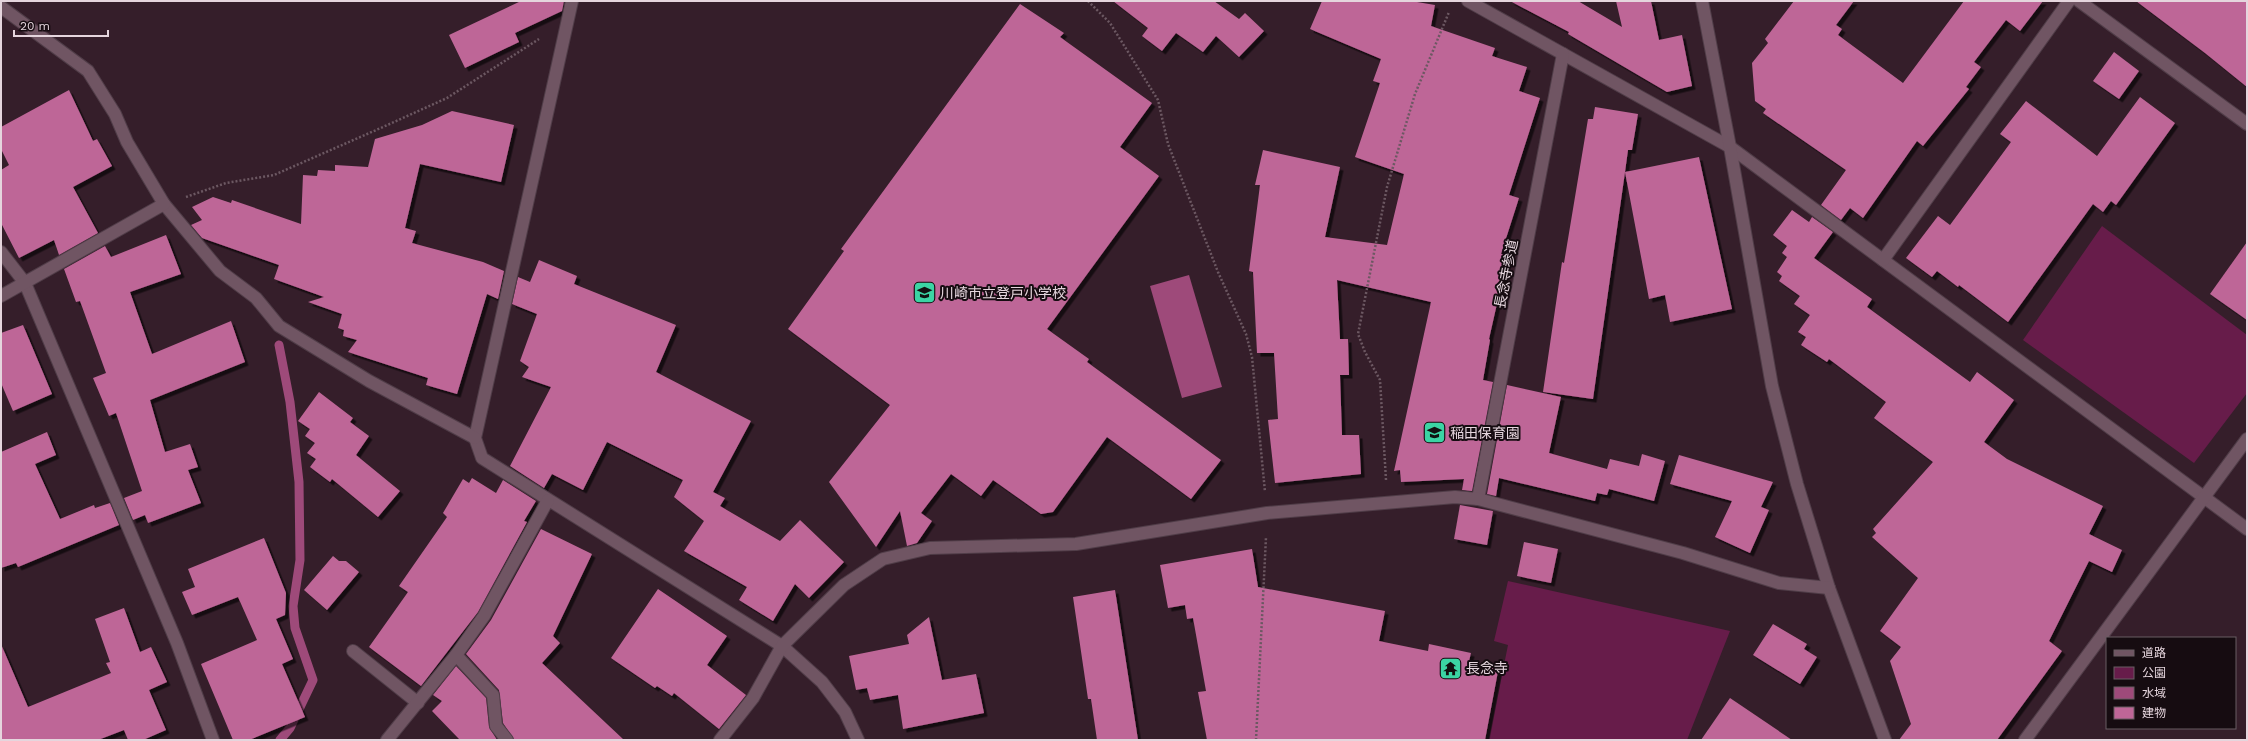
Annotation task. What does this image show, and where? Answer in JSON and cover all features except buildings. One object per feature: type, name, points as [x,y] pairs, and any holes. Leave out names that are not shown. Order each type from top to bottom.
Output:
[{"type":"street","points":[[572,1],[475,438],[482,458],[782,646],[822,682],[845,712],[858,740]]},
{"type":"street","points":[[1468,1],[1730,147],[2247,529]]},
{"type":"street","points":[[1702,1],[1730,147],[1772,386],[1797,484],[1828,588],[1885,740]]},
{"type":"street","points":[[1883,260],[2069,1]]},
{"type":"street","points":[[2079,1],[2247,124]]},
{"type":"street","points":[[1,7],[88,71],[114,114],[127,142],[164,204],[220,271],[256,298],[279,326],[369,381],[475,438]]},
{"type":"street","name":"長念寺参道","points":[[1478,499],[1563,54]]},
{"type":"street","points":[[1,296],[164,204]]},
{"type":"street","points":[[1,252],[26,283],[174,635],[213,740]]},
{"type":"street","points":[[2025,740],[2247,439]]},
{"type":"street","points":[[720,740],[753,698],[782,646],[844,585],[883,559],[930,548],[1076,544],[1266,513],[1455,497],[1478,499],[1683,553],[1779,584],[1828,588]]},
{"type":"street","points":[[387,740],[456,655],[484,616],[548,500]]},
{"type":"street","points":[[353,651],[418,703]]},
{"type":"street","points":[[456,655],[493,695],[496,726],[507,740]]},
{"type":"path","points":[[1088,1],[1110,23],[1158,100],[1168,144],[1218,272],[1246,334],[1252,357],[1266,513],[1256,740]]},
{"type":"path","points":[[1388,502],[1380,380],[1365,352],[1358,334],[1388,187],[1415,94],[1450,8]]},
{"type":"path","points":[[164,204],[226,184],[274,175],[390,124],[447,98],[537,42],[542,36]]},
{"type":"green space","points":[[2102,226],[2247,335],[2247,393],[2194,463],[2023,340]]},
{"type":"green space","points":[[1508,581],[1730,631],[1687,740],[1489,740],[1508,645],[1494,641]]},
{"type":"water","points":[[1189,275],[1222,387],[1182,398],[1150,286]]},
{"type":"waterway","points":[[279,345],[290,402],[299,482],[300,560],[293,606],[295,628],[313,680],[290,728],[280,740]]},
{"type":"place","name":"川崎市立登戸小学校","points":[[925,293]]},
{"type":"place","name":"稲田保育園","points":[[1435,433]]},
{"type":"place","name":"長念寺","points":[[1451,668]]}]
